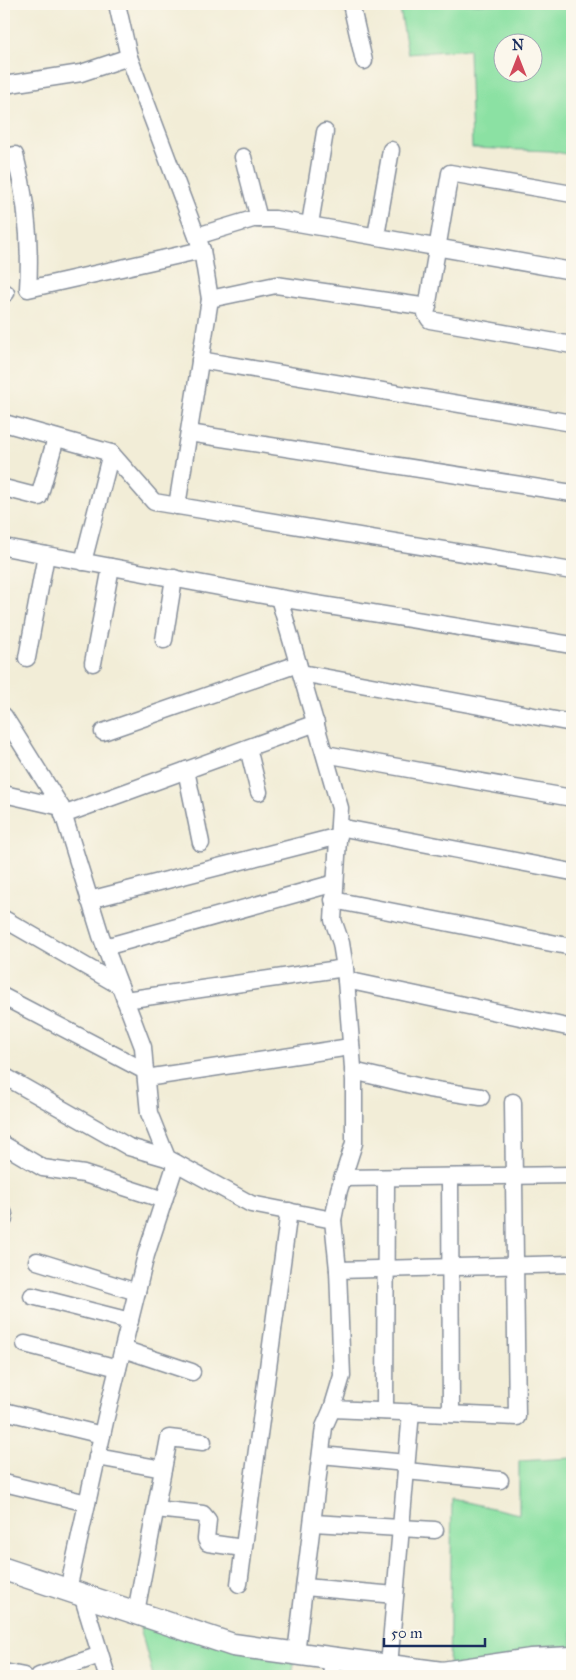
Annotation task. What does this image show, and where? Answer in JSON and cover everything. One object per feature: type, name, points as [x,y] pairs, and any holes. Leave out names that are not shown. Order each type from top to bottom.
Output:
[{"type":"street","points":[[117,4],[129,57],[199,243],[210,299],[177,506]]},
{"type":"street","points":[[351,4],[364,60]]},
{"type":"street","points":[[4,85],[81,73],[129,57]]},
{"type":"street","points":[[310,224],[325,132]]},
{"type":"street","points":[[376,236],[391,150]]},
{"type":"street","points":[[4,157],[15,155],[25,192],[30,232],[28,289],[199,243],[259,219],[310,224],[572,271]]},
{"type":"street","points":[[243,157],[259,219]]},
{"type":"street","points":[[572,194],[450,173],[427,318],[572,345]]},
{"type":"street","points":[[210,299],[276,284],[428,307]]},
{"type":"street","points":[[200,360],[572,423]]},
{"type":"street","points":[[4,423],[111,453],[154,502],[572,571]]},
{"type":"street","points":[[189,433],[572,493]]},
{"type":"street","points":[[4,488],[39,497],[56,438]]},
{"type":"street","points":[[83,562],[111,453]]},
{"type":"street","points":[[4,547],[279,598],[572,644]]},
{"type":"street","points":[[27,658],[46,555]]},
{"type":"street","points":[[93,663],[111,567]]},
{"type":"street","points":[[164,640],[174,578]]},
{"type":"street","points":[[279,598],[340,808],[333,920],[341,943],[353,1071],[354,1143],[342,1178],[333,1220],[338,1270],[342,1376],[324,1428],[296,1653]]},
{"type":"street","points":[[104,732],[299,669],[572,723]]},
{"type":"street","points":[[4,716],[10,733],[62,811],[105,947],[143,1047],[149,1113],[171,1160],[164,1200],[146,1255],[102,1435],[87,1503],[75,1592],[100,1655],[106,1676]]},
{"type":"street","points":[[4,794],[62,811],[316,724]]},
{"type":"street","points":[[248,748],[259,792]]},
{"type":"street","points":[[325,754],[572,798]]},
{"type":"street","points":[[186,770],[202,843]]},
{"type":"street","points":[[89,900],[339,832],[572,872]]},
{"type":"street","points":[[105,947],[335,883]]},
{"type":"street","points":[[333,900],[572,947]]},
{"type":"street","points":[[4,919],[123,993],[345,974],[572,1028]]},
{"type":"street","points":[[4,997],[145,1075],[350,1047]]},
{"type":"street","points":[[353,1071],[429,1088],[481,1097]]},
{"type":"street","points":[[4,1076],[129,1147],[171,1160],[251,1204],[333,1220]]},
{"type":"street","points":[[332,1408],[517,1417],[513,1102]]},
{"type":"street","points":[[4,1145],[43,1168],[84,1174],[164,1200]]},
{"type":"street","points":[[342,1178],[572,1175]]},
{"type":"street","points":[[450,1177],[451,1414]]},
{"type":"street","points":[[385,1411],[386,1178]]},
{"type":"street","points":[[239,1584],[289,1211]]},
{"type":"street","points":[[4,1214],[6,1214],[4,1219]]},
{"type":"street","points":[[37,1261],[137,1292]]},
{"type":"street","points":[[338,1270],[572,1264]]},
{"type":"street","points":[[32,1296],[130,1321]]},
{"type":"street","points":[[25,1344],[118,1368]]},
{"type":"street","points":[[123,1349],[192,1372]]},
{"type":"street","points":[[4,1411],[102,1435]]},
{"type":"street","points":[[388,1666],[410,1412]]},
{"type":"street","points":[[136,1612],[169,1438],[203,1442]]},
{"type":"street","points":[[321,1454],[500,1480]]},
{"type":"street","points":[[97,1458],[164,1469]]},
{"type":"street","points":[[4,1483],[87,1503]]},
{"type":"street","points":[[156,1509],[203,1514],[208,1520],[206,1539],[208,1543],[243,1548]]},
{"type":"street","points":[[313,1523],[435,1530]]},
{"type":"street","points":[[4,1569],[233,1645],[296,1653],[332,1667],[388,1666],[442,1673],[532,1660],[572,1658]]},
{"type":"street","points":[[305,1587],[395,1595]]},
{"type":"street","points":[[38,1676],[100,1655]]},
{"type":"street","points":[[4,1672],[24,1676]]},
{"type":"green space","points":[[399,4],[572,4],[572,155],[550,151],[472,148],[469,49],[408,54]]},
{"type":"green space","points":[[572,1458],[572,1658],[449,1672],[452,1499],[519,1514],[519,1461]]},
{"type":"green space","points":[[136,1613],[296,1653],[292,1676],[153,1676]]}]
